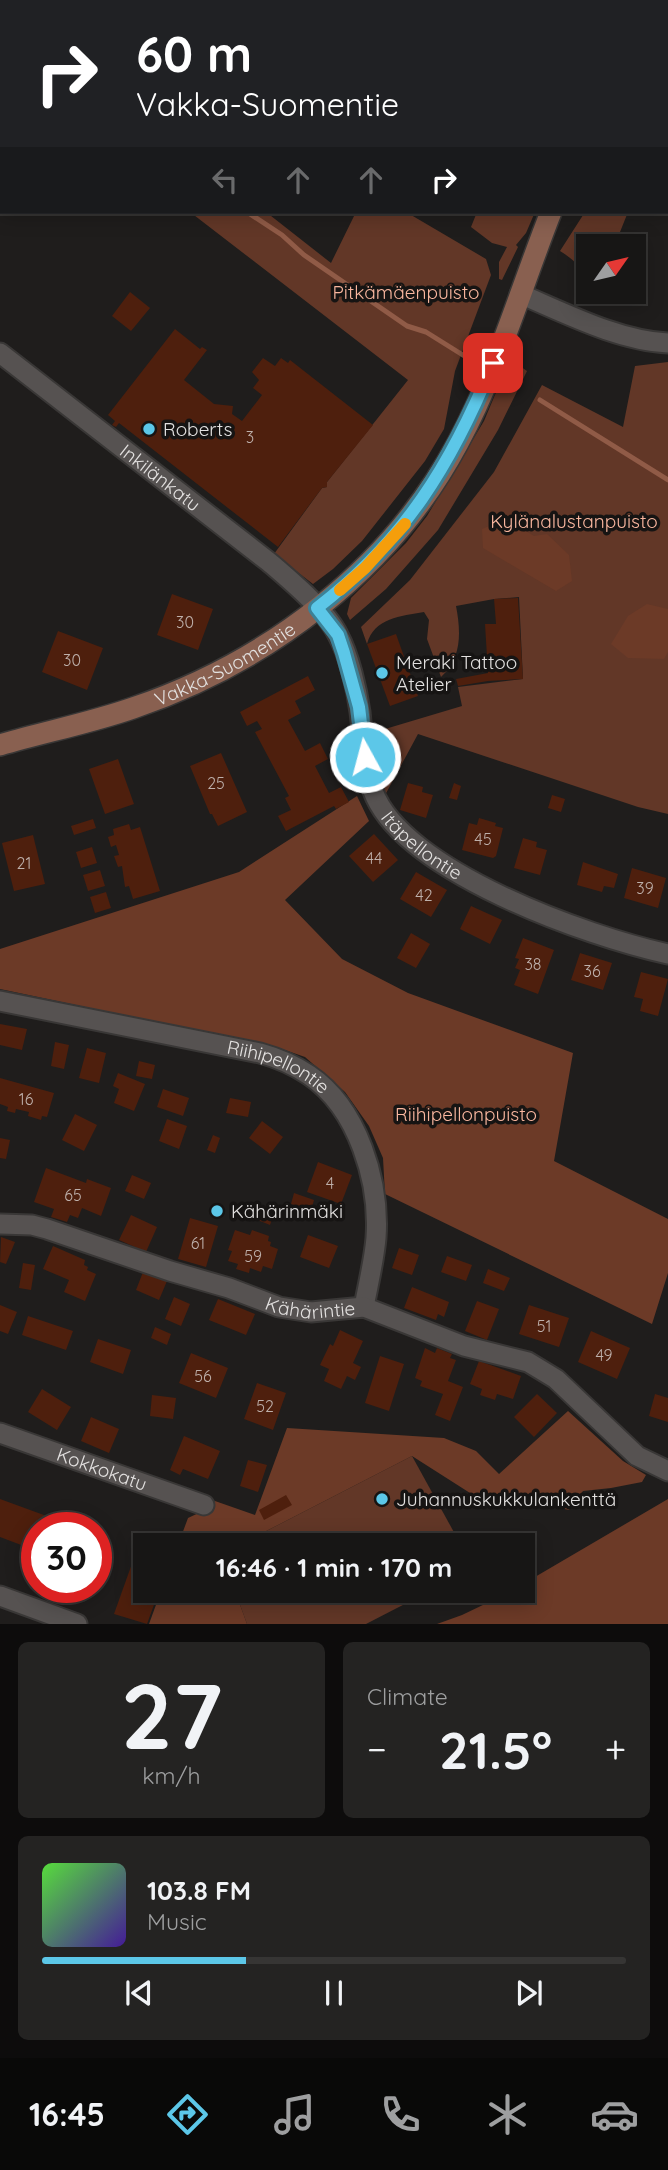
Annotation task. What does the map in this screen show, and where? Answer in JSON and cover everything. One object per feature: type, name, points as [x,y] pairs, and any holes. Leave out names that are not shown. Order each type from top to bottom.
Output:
[{"type":"street","name":"Vakka-Suomentie","points":[[0,745],[111,715],[165,696],[236,662],[282,634],[350,582],[416,510],[458,443],[520,295],[550,214]]},
{"type":"street","points":[[520,295],[631,337],[668,343]]},
{"type":"street","name":"Inkilänkatu","points":[[0,353],[269,562],[317,608]]},
{"type":"street","name":"Itäpellontie","points":[[317,608],[338,635],[359,707],[370,782],[379,806],[391,822],[432,856],[491,890],[608,937],[668,954]]},
{"type":"street","name":"Riihipellontie","points":[[0,1001],[260,1053],[291,1065],[320,1084],[330,1094],[359,1139],[374,1186],[376,1239],[364,1307]]},
{"type":"street","name":"Kähärintie","points":[[0,1224],[32,1225],[47,1229],[229,1288],[278,1307],[312,1312],[364,1307],[464,1346],[528,1362],[544,1370],[637,1456],[668,1471]]},
{"type":"street","name":"Kokkokatu","points":[[0,1433],[204,1505]]},
{"type":"street","points":[[0,1596],[76,1624]]},
{"type":"green space","name":"Pitkämäenpuisto","points":[[193,214],[269,214],[331,263],[355,214],[409,214],[486,259],[491,275],[455,371],[444,429],[425,461],[362,541],[313,584],[274,554],[322,488],[327,487],[327,482],[408,380]]},
{"type":"green space","points":[[476,214],[534,214],[526,233],[516,245],[518,247],[502,280],[499,279],[499,262],[507,247],[492,243],[471,227]]},
{"type":"green space","points":[[584,214],[627,214],[619,234],[576,234],[576,264],[560,251]]},
{"type":"green space","points":[[510,359],[527,371],[498,430],[438,530],[386,589],[350,620],[347,614],[351,598],[406,543],[427,516],[484,421]]},
{"type":"green space","name":"Kylänalustanpuisto","points":[[668,362],[668,814],[638,807],[418,734],[384,797],[377,771],[375,732],[462,706],[458,687],[523,679],[519,597],[456,606],[458,644],[453,662],[441,677],[427,639],[429,620],[424,612],[398,617],[382,624],[371,635],[367,644],[361,627],[410,580],[494,472],[542,385],[623,427],[635,366]]},
{"type":"green space","points":[[506,519],[534,536],[547,534],[569,555],[572,581],[556,591],[483,548],[482,529]]},
{"type":"green space","points":[[647,604],[668,609],[668,652],[664,659],[628,658],[611,644],[628,616]]},
{"type":"green space","name":"Riihipellonpuisto","points":[[357,796],[369,821],[285,900],[342,959],[408,993],[573,1053],[554,1161],[668,1219],[668,1273],[652,1324],[385,1194],[383,1158],[369,1126],[345,1092],[305,1057],[279,1048],[0,989],[0,949],[239,872]]},
{"type":"green space","points":[[568,1411],[623,1461],[646,1475],[642,1482],[583,1491],[569,1510],[530,1501],[481,1500],[412,1456],[262,1533],[182,1533],[188,1518],[205,1510],[215,1501],[255,1515],[287,1428],[444,1438],[476,1451],[499,1474]]},
{"type":"green space","name":"Juhannuskukkulankenttä","points":[[412,1456],[454,1533],[262,1533]]},
{"type":"green space","points":[[668,1499],[668,1624],[437,1624],[487,1603],[535,1603],[535,1577]]},
{"type":"green space","points":[[157,1603],[239,1603],[247,1624],[149,1624]]},
{"type":"green space","points":[[239,1603],[407,1603],[366,1624],[247,1624]]},
{"type":"building","points":[[130,292],[150,308],[131,331],[112,316]]},
{"type":"building","points":[[175,329],[200,349],[202,347],[207,350],[184,380],[214,404],[233,406],[232,414],[242,421],[262,395],[253,388],[259,380],[252,372],[263,358],[275,366],[281,358],[288,363],[290,360],[373,425],[278,547],[119,423],[116,427],[112,425],[115,421],[108,415]]},
{"type":"building","points":[[172,594],[213,609],[198,650],[157,635]]},
{"type":"building","points":[[518,598],[523,679],[458,686],[456,679],[488,673],[485,624],[496,624],[494,599]]},
{"type":"building","points":[[58,631],[103,648],[87,690],[42,672]]},
{"type":"building","points":[[396,634],[418,696],[390,706],[367,644]]},
{"type":"building","points":[[308,676],[315,690],[295,701],[301,713],[288,720],[305,751],[320,743],[328,759],[315,766],[329,793],[341,787],[349,802],[336,809],[334,806],[286,831],[278,816],[291,810],[285,798],[289,796],[255,732],[262,729],[257,721],[247,726],[240,712]]},
{"type":"building","points":[[221,753],[247,812],[218,826],[210,814],[190,766]]},
{"type":"building","points":[[118,759],[134,804],[105,814],[89,769]]},
{"type":"building","points":[[408,783],[423,787],[422,792],[433,795],[426,818],[400,810]]},
{"type":"building","points":[[454,783],[461,786],[457,800],[449,798]]},
{"type":"building","points":[[552,795],[565,799],[561,812],[548,808]]},
{"type":"building","points":[[479,818],[503,828],[496,856],[493,858],[462,850],[469,823],[477,825]]},
{"type":"building","points":[[93,819],[96,828],[74,835],[71,826]]},
{"type":"building","points":[[129,824],[131,830],[140,827],[160,891],[133,899],[129,886],[125,887],[122,866],[118,867],[114,856],[119,855],[116,845],[111,847],[108,837],[114,835],[113,829]]},
{"type":"building","points":[[374,834],[398,860],[373,882],[349,856]]},
{"type":"building","points":[[33,835],[45,884],[14,891],[2,843]]},
{"type":"building","points":[[523,838],[537,842],[536,847],[547,850],[540,875],[514,868]]},
{"type":"building","points":[[92,847],[97,863],[81,868],[76,852]]},
{"type":"building","points":[[583,862],[618,874],[614,888],[604,886],[602,892],[577,885]]},
{"type":"building","points":[[632,868],[666,878],[658,908],[624,898]]},
{"type":"building","points":[[100,870],[105,886],[88,891],[83,875]]},
{"type":"building","points":[[416,872],[447,890],[431,917],[400,899]]},
{"type":"building","points":[[106,892],[111,908],[95,913],[90,897]]},
{"type":"building","points":[[471,906],[502,920],[490,944],[460,929]]},
{"type":"building","points":[[411,933],[430,944],[416,968],[397,958]]},
{"type":"building","points":[[523,938],[554,950],[538,994],[514,985],[520,970],[515,968],[519,959],[515,958]]},
{"type":"building","points":[[580,953],[612,963],[603,990],[571,980]]},
{"type":"building","points":[[641,972],[668,979],[658,1016],[640,1011],[643,999],[634,997]]},
{"type":"building","points":[[0,1024],[27,1029],[22,1050],[0,1045]]},
{"type":"building","points":[[55,1042],[69,1045],[64,1069],[51,1066]]},
{"type":"building","points":[[87,1048],[106,1053],[99,1083],[79,1078]]},
{"type":"building","points":[[139,1061],[155,1065],[152,1079],[136,1076]]},
{"type":"building","points":[[118,1073],[145,1084],[134,1111],[114,1103],[119,1089],[113,1086]]},
{"type":"building","points":[[0,1078],[54,1093],[47,1117],[42,1116],[41,1120],[28,1116],[29,1112],[16,1109],[15,1113],[7,1111],[8,1107],[0,1104]]},
{"type":"building","points":[[163,1089],[189,1098],[183,1116],[157,1107]]},
{"type":"building","points":[[230,1098],[251,1102],[248,1117],[226,1113]]},
{"type":"building","points":[[75,1114],[97,1125],[84,1151],[62,1140]]},
{"type":"building","points":[[167,1119],[187,1126],[179,1149],[159,1141]]},
{"type":"building","points":[[262,1121],[283,1137],[270,1154],[249,1138]]},
{"type":"building","points":[[213,1135],[220,1138],[215,1153],[207,1150]]},
{"type":"building","points":[[0,1138],[10,1140],[6,1159],[0,1158]]},
{"type":"building","points":[[318,1162],[352,1175],[341,1204],[307,1192]]},
{"type":"building","points":[[46,1168],[86,1183],[87,1179],[111,1188],[101,1216],[82,1208],[78,1218],[70,1215],[67,1222],[51,1217],[54,1209],[34,1202]]},
{"type":"building","points":[[132,1175],[151,1183],[144,1199],[125,1191]]},
{"type":"building","points":[[294,1193],[314,1200],[311,1211],[291,1204]]},
{"type":"building","points":[[255,1203],[275,1210],[270,1225],[250,1217]]},
{"type":"building","points":[[131,1215],[157,1227],[146,1252],[119,1240]]},
{"type":"building","points":[[190,1218],[218,1226],[206,1267],[178,1259]]},
{"type":"building","points":[[235,1230],[250,1235],[252,1230],[269,1236],[270,1246],[278,1249],[272,1269],[263,1266],[261,1272],[250,1268],[249,1273],[236,1269],[238,1264],[228,1261],[232,1251],[228,1250]]},
{"type":"building","points":[[308,1235],[338,1246],[329,1268],[300,1257]]},
{"type":"building","points":[[1,1237],[15,1242],[6,1264],[0,1262]]},
{"type":"building","points":[[53,1246],[85,1260],[87,1270],[96,1274],[85,1301],[64,1292],[69,1280],[43,1269]]},
{"type":"building","points":[[399,1248],[419,1255],[412,1275],[392,1268]]},
{"type":"building","points":[[447,1256],[472,1265],[466,1281],[441,1272]]},
{"type":"building","points":[[23,1263],[35,1265],[31,1290],[19,1288]]},
{"type":"building","points":[[488,1269],[510,1278],[504,1291],[483,1283]]},
{"type":"building","points":[[143,1272],[167,1281],[159,1300],[136,1290]]},
{"type":"building","points":[[412,1287],[449,1302],[444,1317],[438,1314],[436,1320],[404,1308]]},
{"type":"building","points":[[174,1297],[190,1304],[181,1326],[165,1319]]},
{"type":"building","points":[[218,1299],[255,1314],[246,1335],[209,1320]]},
{"type":"building","points":[[477,1301],[499,1309],[487,1340],[465,1331]]},
{"type":"building","points":[[0,1305],[17,1312],[8,1334],[0,1331]]},
{"type":"building","points":[[529,1305],[569,1318],[559,1347],[519,1334]]},
{"type":"building","points":[[28,1316],[73,1331],[66,1350],[22,1335]]},
{"type":"building","points":[[155,1327],[171,1334],[167,1345],[151,1338]]},
{"type":"building","points":[[340,1330],[363,1341],[353,1363],[361,1367],[355,1380],[347,1376],[341,1389],[324,1381],[329,1369],[320,1365]]},
{"type":"building","points":[[591,1331],[630,1348],[617,1379],[578,1362]]},
{"type":"building","points":[[98,1339],[131,1350],[123,1374],[90,1362]]},
{"type":"building","points":[[425,1348],[435,1353],[437,1348],[452,1354],[450,1358],[456,1360],[448,1381],[463,1387],[450,1421],[435,1415],[443,1394],[420,1386],[422,1381],[415,1378]]},
{"type":"building","points":[[191,1353],[228,1368],[216,1398],[179,1383]]},
{"type":"building","points":[[380,1356],[404,1364],[389,1411],[365,1403]]},
{"type":"building","points":[[479,1361],[521,1376],[513,1399],[497,1394],[495,1400],[480,1395],[482,1389],[470,1384]]},
{"type":"building","points":[[257,1383],[286,1393],[273,1430],[244,1419]]},
{"type":"building","points":[[42,1389],[71,1407],[57,1430],[28,1412]]},
{"type":"building","points":[[537,1394],[557,1413],[534,1437],[514,1417]]},
{"type":"building","points":[[655,1394],[668,1398],[668,1422],[649,1416]]},
{"type":"building","points":[[152,1395],[176,1398],[173,1419],[150,1416]]},
{"type":"building","points":[[91,1417],[119,1429],[109,1453],[81,1441]]},
{"type":"building","points":[[184,1436],[220,1451],[208,1479],[183,1469],[180,1475],[170,1470]]},
{"type":"building","points":[[248,1460],[267,1465],[258,1492],[240,1486]]},
{"type":"building","points":[[286,1495],[292,1505],[264,1520],[259,1510]]},
{"type":"building","points":[[0,1499],[36,1512],[21,1512],[21,1545],[0,1537]]},
{"type":"building","points":[[133,1561],[133,1603],[155,1603],[147,1624],[114,1614]]},
{"type":"waterway","points":[[250,214],[407,326],[426,332],[474,362]]},
{"type":"waterway","points":[[540,400],[668,480]]},
{"type":"slow traffic","points":[[340,590],[365,568],[405,524]]},
{"type":"place","name":"Roberts","points":[[149,429]]},
{"type":"place","name":"Meraki Tattoo Atelier","points":[[382,673]]},
{"type":"place","name":"Kähärinmäki","points":[[217,1211]]},
{"type":"place","name":"Juhannuskukkulankenttä","points":[[382,1499]]},
{"type":"route","points":[[365,757],[359,707],[344,653],[338,635],[317,608],[350,582],[416,510],[458,443],[493,363]]}]
